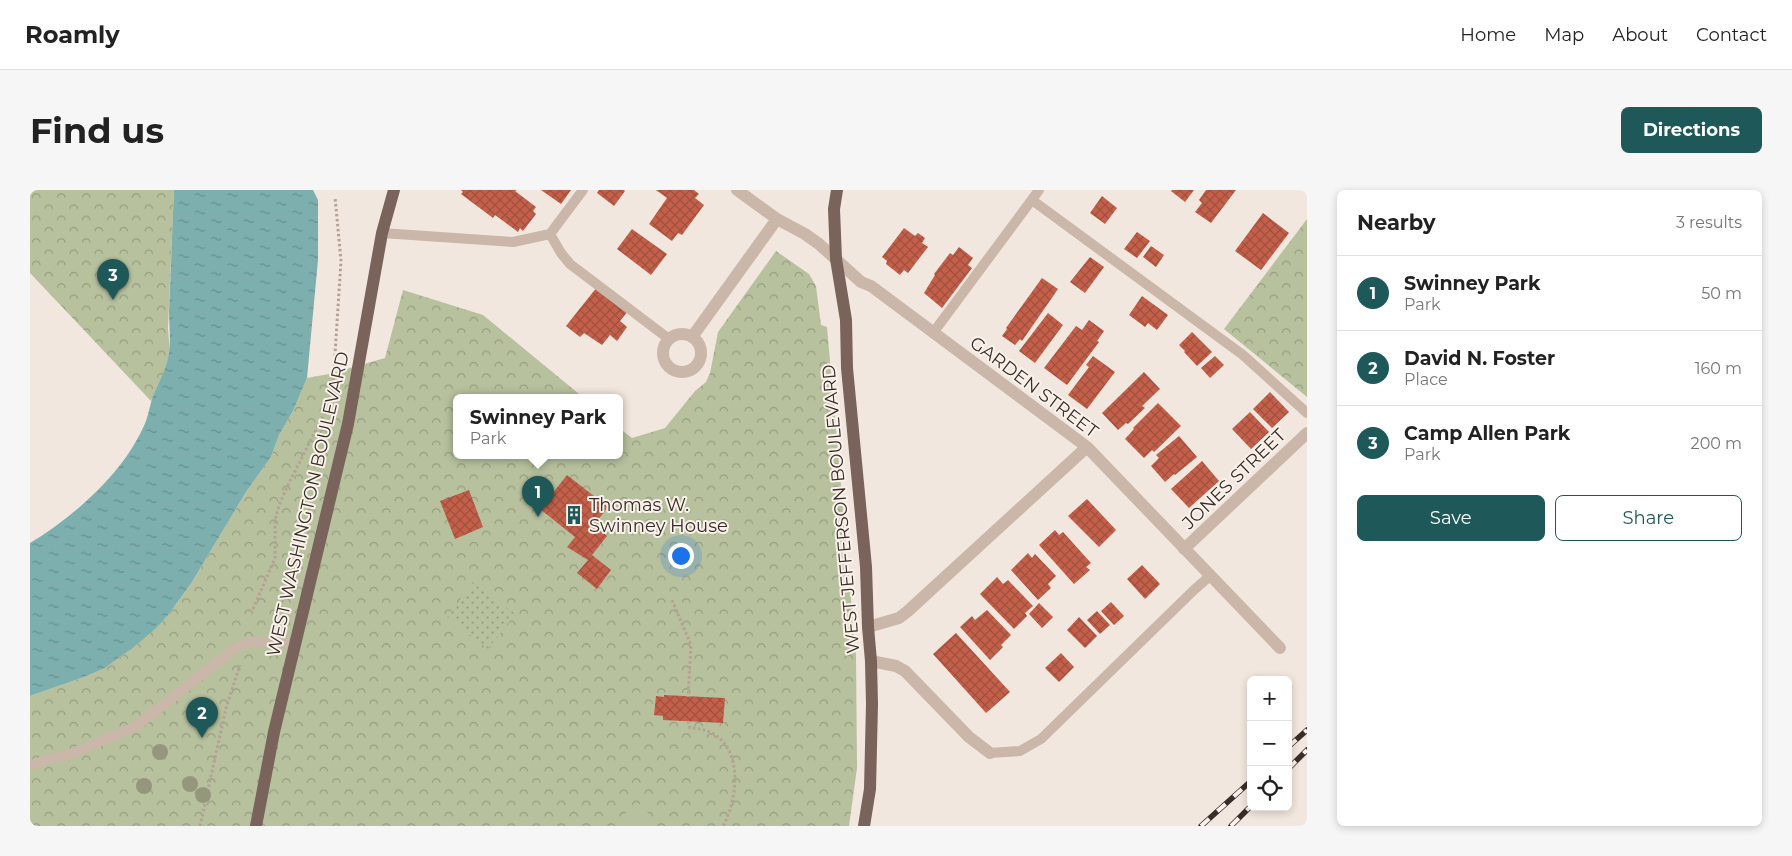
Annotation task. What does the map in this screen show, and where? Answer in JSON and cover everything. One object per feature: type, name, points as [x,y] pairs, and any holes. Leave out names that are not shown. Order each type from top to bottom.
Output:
[{"type":"main road","name":"WEST JEFFERSON BOULEVARD","points":[[837,190],[834,209],[836,259],[846,320],[847,368],[866,567],[871,661],[870,788],[864,826]]},
{"type":"main road","name":"WEST WASHINGTON BOULEVARD","points":[[256,826],[274,732],[348,424],[390,192]]},
{"type":"street","name":"GARDEN STREET","points":[[737,190],[777,219],[805,234],[861,282],[871,286],[1086,447],[1280,648]]},
{"type":"street","points":[[692,338],[777,219]]},
{"type":"street","points":[[680,334],[692,338],[700,347],[700,359],[692,369],[681,372],[674,371],[665,362],[663,350],[669,340],[680,334]]},
{"type":"street","name":"JONES STREET","points":[[1184,550],[1307,433]]},
{"type":"street","points":[[868,627],[898,618],[908,611],[1086,447]]},
{"type":"street","points":[[871,661],[896,666],[905,671],[969,737],[990,753]]},
{"type":"lane","points":[[382,234],[513,242],[550,234],[583,190]]},
{"type":"lane","points":[[933,333],[1039,190]]},
{"type":"lane","points":[[1032,200],[1243,355],[1307,413]]},
{"type":"lane","points":[[550,234],[570,264],[669,340]]},
{"type":"lane","points":[[990,753],[1020,751],[1041,739],[1194,589],[1210,576]]},
{"type":"lane","points":[[30,765],[73,753],[135,727],[234,650],[246,643],[295,642]]},
{"type":"path","points":[[253,609],[275,558],[275,521],[279,505],[326,410],[333,384],[341,261],[335,197]]},
{"type":"path","points":[[672,600],[691,645],[688,697]]},
{"type":"path","points":[[200,826],[226,708],[240,664]]},
{"type":"path","points":[[688,721],[690,728],[706,730],[722,740],[729,751],[734,765],[736,780],[732,804],[723,826]]},
{"type":"green space","points":[[30,190],[174,190],[168,328],[170,353],[164,373],[151,401],[30,273]]},
{"type":"green space","points":[[1307,219],[1307,397],[1224,329]]},
{"type":"green space","points":[[776,251],[809,274],[816,286],[821,325],[827,327],[856,656],[857,768],[849,826],[30,826],[30,696],[105,668],[134,647],[169,614],[192,582],[246,492],[271,457],[279,435],[293,411],[307,378],[329,374],[385,358],[403,290],[483,315],[579,394],[453,394],[453,459],[623,459],[623,431],[632,438],[665,428],[695,391],[706,382],[710,373],[718,332]]},
{"type":"green space","points":[[474,581],[515,614],[488,649],[447,617]]},
{"type":"green space","points":[[641,803],[657,826],[616,826],[613,822]]},
{"type":"water","points":[[174,190],[313,190],[318,200],[318,260],[307,378],[293,411],[279,435],[271,457],[246,492],[192,582],[169,614],[134,647],[105,668],[30,696],[30,543],[64,520],[97,491],[126,457],[146,421],[152,399],[165,370],[169,353]]},
{"type":"building","points":[[461,190],[517,190],[515,191],[536,207],[533,211],[536,214],[523,231],[520,228],[518,232],[495,215],[493,218],[461,194],[463,192]]},
{"type":"building","points":[[541,190],[571,190],[561,204]]},
{"type":"building","points":[[599,190],[625,191],[614,206],[597,193]]},
{"type":"building","points":[[656,190],[694,190],[699,194],[695,198],[704,205],[682,235],[678,233],[672,241],[649,224],[667,198]]},
{"type":"building","points":[[1172,190],[1194,190],[1185,202]]},
{"type":"building","points":[[1206,190],[1236,190],[1211,223],[1195,212],[1202,203],[1199,200]]},
{"type":"building","points":[[1102,196],[1117,208],[1105,224],[1090,213]]},
{"type":"building","points":[[1263,213],[1289,233],[1261,270],[1235,251]]},
{"type":"building","points":[[904,228],[915,236],[918,233],[925,238],[922,243],[928,247],[908,273],[904,270],[900,275],[886,264],[887,261],[882,257]]},
{"type":"building","points":[[632,229],[667,254],[651,275],[617,249]]},
{"type":"building","points":[[1137,232],[1150,241],[1137,258],[1124,249]]},
{"type":"building","points":[[1151,246],[1164,255],[1156,267],[1143,257]]},
{"type":"building","points":[[959,247],[973,258],[968,265],[972,268],[942,308],[924,293],[934,274],[950,253],[953,255]]},
{"type":"building","points":[[1090,257],[1104,267],[1085,293],[1070,282]]},
{"type":"building","points":[[1042,278],[1058,289],[1022,341],[1020,339],[1015,345],[1002,336]]},
{"type":"building","points":[[597,287],[628,311],[620,321],[627,327],[617,341],[610,335],[602,345],[584,333],[580,337],[566,326]]},
{"type":"building","points":[[1142,296],[1168,315],[1157,330],[1148,323],[1145,327],[1129,315]]},
{"type":"building","points":[[1048,313],[1063,325],[1035,363],[1019,351]]},
{"type":"building","points":[[1089,320],[1104,331],[1097,341],[1099,342],[1067,385],[1044,368],[1076,326],[1082,330]]},
{"type":"building","points":[[1192,332],[1212,352],[1197,366],[1179,345]]},
{"type":"building","points":[[1093,356],[1115,372],[1087,409],[1068,395],[1089,367],[1086,365]]},
{"type":"building","points":[[1215,356],[1224,365],[1210,378],[1201,368]]},
{"type":"building","points":[[1144,372],[1160,389],[1142,406],[1145,408],[1128,424],[1126,423],[1118,430],[1102,413]]},
{"type":"building","points":[[1270,392],[1289,412],[1272,428],[1253,409]]},
{"type":"building","points":[[1158,403],[1181,426],[1154,452],[1152,450],[1144,458],[1125,439],[1133,428]]},
{"type":"building","points":[[1250,412],[1269,432],[1251,449],[1232,429]]},
{"type":"building","points":[[1179,436],[1197,457],[1165,482],[1151,466],[1159,458],[1156,455]]},
{"type":"building","points":[[1202,461],[1219,481],[1189,508],[1171,489]]},
{"type":"building","name":"Thomas W. Swinney House","points":[[567,475],[608,507],[598,520],[606,526],[601,531],[607,536],[592,555],[611,570],[597,589],[577,573],[588,560],[567,547],[575,537],[540,509]]},
{"type":"building","points":[[469,490],[483,527],[455,539],[440,501]]},
{"type":"building","points":[[1087,499],[1116,530],[1099,547],[1068,516]]},
{"type":"building","points":[[1055,530],[1059,535],[1063,532],[1091,563],[1086,567],[1090,570],[1074,584],[1039,545]]},
{"type":"building","points":[[1028,553],[1032,558],[1035,554],[1056,576],[1048,584],[1051,588],[1038,600],[1011,570]]},
{"type":"building","points":[[1142,565],[1160,584],[1145,599],[1127,579]]},
{"type":"building","points":[[997,577],[1003,584],[1008,580],[1033,606],[1025,613],[1027,616],[1014,629],[980,594]]},
{"type":"building","points":[[1111,602],[1124,616],[1114,625],[1101,611]]},
{"type":"building","points":[[1039,603],[1053,617],[1042,628],[1029,614]]},
{"type":"building","points":[[987,610],[1011,635],[1001,645],[1003,647],[990,660],[960,627],[972,616],[975,620]]},
{"type":"building","points":[[1097,611],[1110,625],[1100,634],[1087,620]]},
{"type":"building","points":[[1079,617],[1097,636],[1085,648],[1067,630]]},
{"type":"building","points":[[956,633],[1010,692],[986,713],[933,654]]},
{"type":"building","points":[[1061,653],[1074,667],[1059,682],[1045,668]]},
{"type":"building","points":[[664,695],[725,698],[723,723],[663,720],[663,716],[654,715],[656,696],[664,697]]},
{"type":"railway","points":[[1292,743],[1307,730]]},
{"type":"railway","points":[[1291,766],[1307,750]]},
{"type":"railway","points":[[1201,826],[1247,785]]},
{"type":"railway","points":[[1231,826],[1247,810]]},
{"type":"place","name":"Camp Allen Park","points":[[113,300]]},
{"type":"place","name":"Thomas W. Swinney House","points":[[574,515]]},
{"type":"place","name":"Swinney Park","points":[[538,517]]},
{"type":"place","name":"David N. Foster","points":[[202,738]]}]
